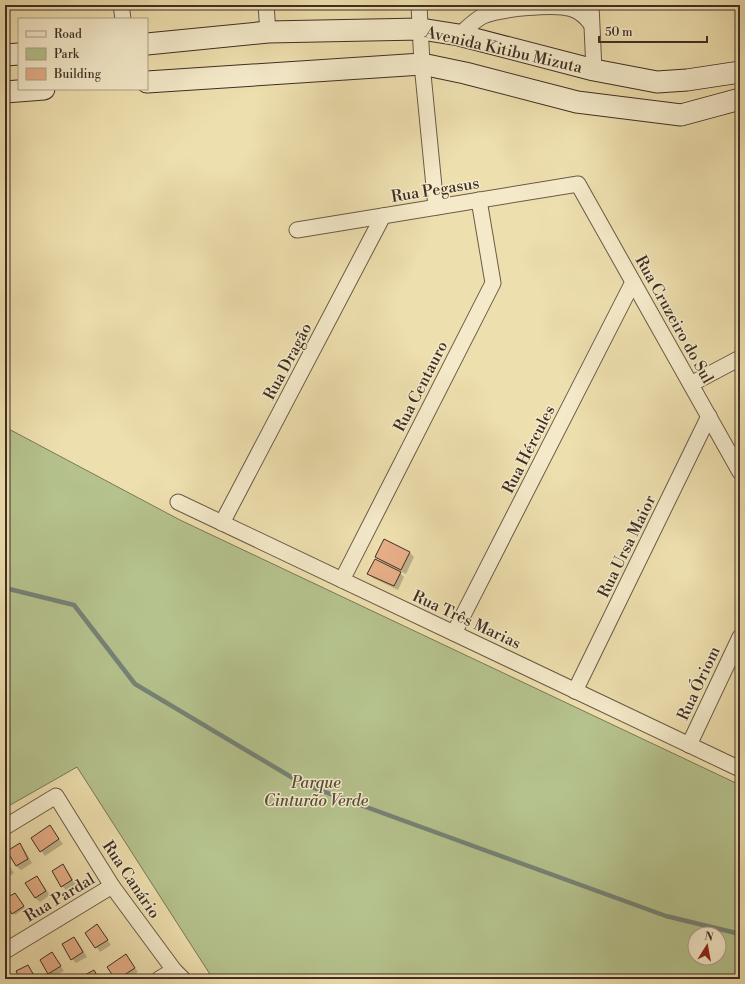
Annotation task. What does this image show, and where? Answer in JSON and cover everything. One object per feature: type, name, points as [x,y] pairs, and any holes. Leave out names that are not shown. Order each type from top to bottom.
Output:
[{"type":"street","points":[[121,5],[122,18]]},
{"type":"street","points":[[266,5],[268,32]]},
{"type":"street","points":[[419,5],[422,64],[436,207]]},
{"type":"street","points":[[591,5],[594,70]]},
{"type":"street","points":[[459,35],[482,16],[522,8],[564,6],[583,14],[591,24]]},
{"type":"street","name":"Avenida Kitibu Mizuta","points":[[148,44],[268,32],[421,29],[459,35],[594,70],[657,82],[687,80],[740,72]]},
{"type":"street","points":[[5,55],[18,54]]},
{"type":"street","points":[[148,82],[422,64],[465,73],[576,102],[681,115],[740,99]]},
{"type":"street","points":[[5,92],[31,90]]},
{"type":"street","name":"Rua Pegasus","points":[[297,230],[578,184]]},
{"type":"street","name":"Rua Cruzeiro do Sul","points":[[578,184],[709,416],[735,451],[740,472]]},
{"type":"street","name":"Rua Centauro","points":[[342,580],[493,283],[479,200]]},
{"type":"street","name":"Rua Dragão","points":[[222,523],[383,216]]},
{"type":"street","name":"Rua Hércules","points":[[454,633],[633,282]]},
{"type":"street","points":[[691,384],[740,358]]},
{"type":"street","name":"Rua Ursa Maior","points":[[575,691],[709,416]]},
{"type":"street","name":"Rua Três Marias","points":[[178,502],[740,769]]},
{"type":"street","name":"Rua Óriom","points":[[689,745],[740,637]]},
{"type":"street","name":"Rua Canário","points":[[5,828],[56,796],[112,886],[178,974]]},
{"type":"street","name":"Rua Pardal","points":[[5,951],[112,886]]},
{"type":"street","points":[[159,979],[178,974]]},
{"type":"green space","name":"Parque Cinturão Verde","points":[[5,427],[180,520],[740,785],[740,979],[213,979],[77,767],[5,808]]},
{"type":"building","points":[[384,539],[410,552],[401,570],[375,557]]},
{"type":"building","points":[[375,559],[401,572],[394,586],[367,574]]},
{"type":"building","points":[[50,825],[59,839],[40,852],[31,838]]},
{"type":"building","points":[[20,843],[28,859],[16,866],[7,851]]},
{"type":"building","points":[[5,860],[10,869],[5,872]]},
{"type":"building","points":[[63,864],[72,880],[61,887],[52,871]]},
{"type":"building","points":[[37,876],[46,891],[35,898],[25,883]]},
{"type":"building","points":[[15,893],[24,906],[12,914],[5,903],[5,899]]},
{"type":"building","points":[[97,924],[108,940],[95,948],[85,933]]},
{"type":"building","points":[[74,937],[83,952],[71,960],[62,944]]},
{"type":"building","points":[[52,952],[61,966],[48,974],[40,960]]},
{"type":"building","points":[[126,954],[135,968],[118,979],[115,979],[107,967]]},
{"type":"building","points":[[28,965],[36,979],[20,979],[16,971]]},
{"type":"building","points":[[94,970],[99,979],[83,979],[81,977]]},
{"type":"waterway","points":[[5,588],[74,605],[135,684],[303,784],[666,916],[740,934]]}]
